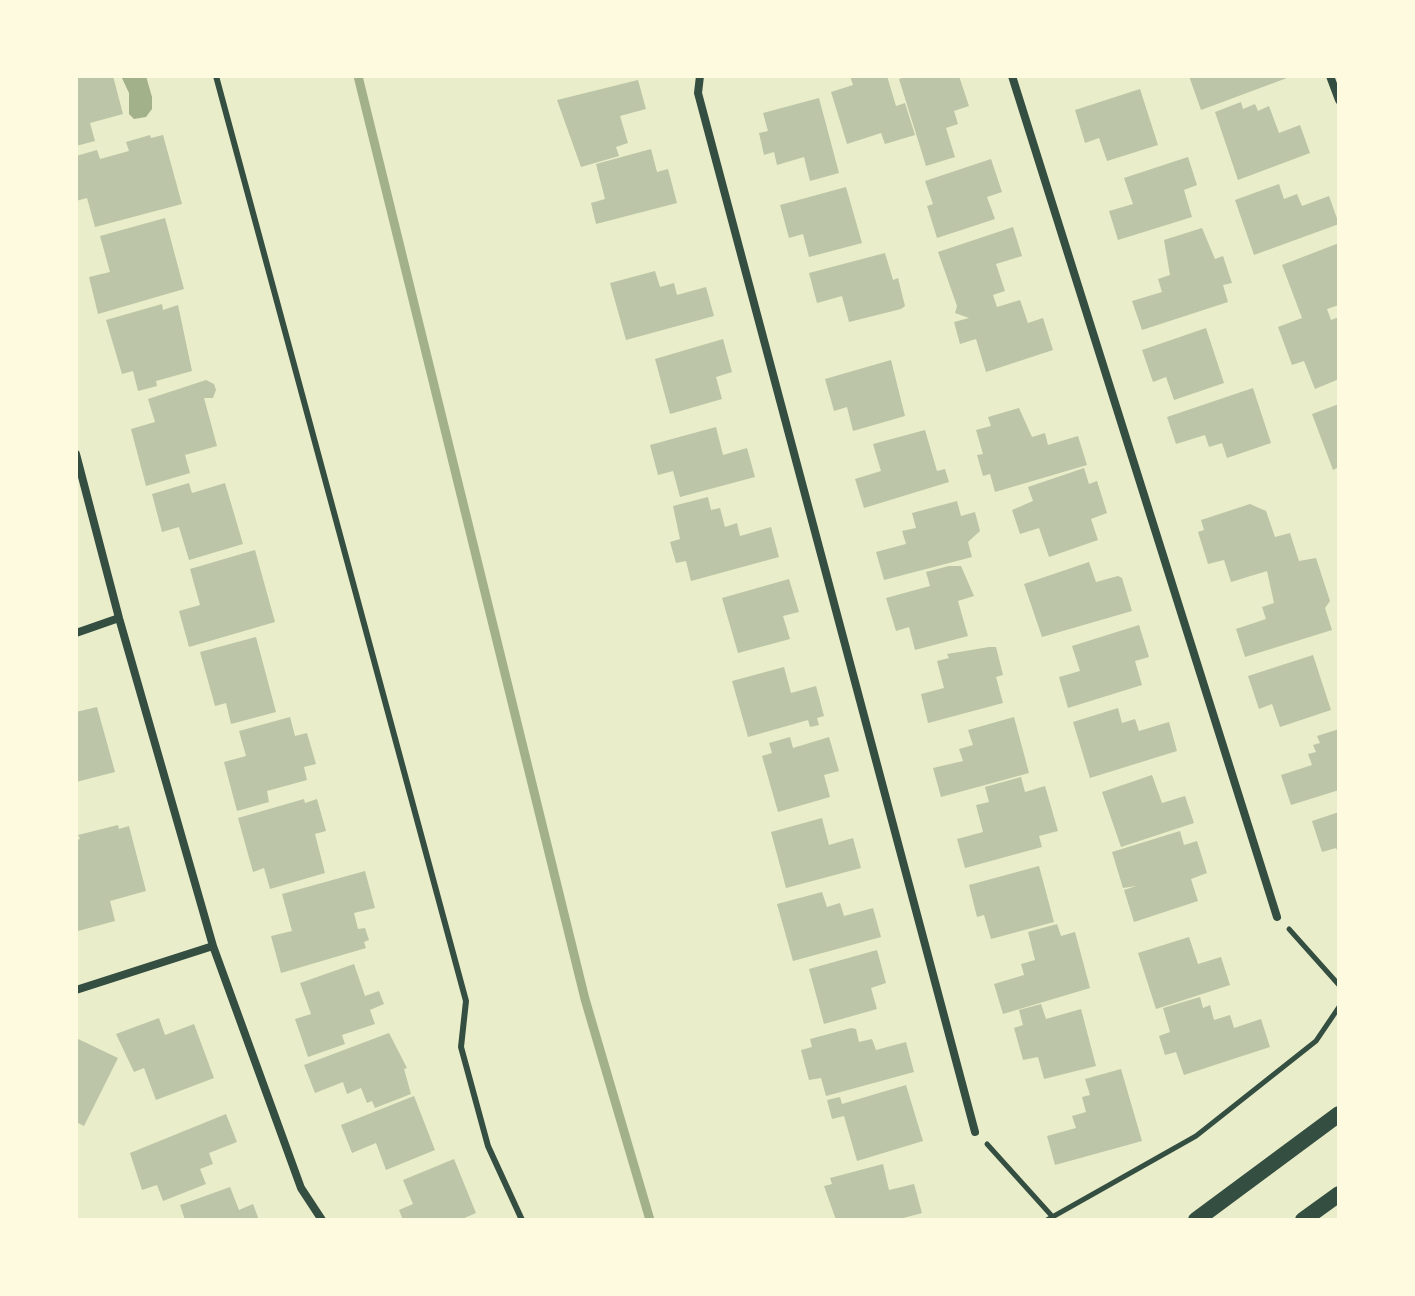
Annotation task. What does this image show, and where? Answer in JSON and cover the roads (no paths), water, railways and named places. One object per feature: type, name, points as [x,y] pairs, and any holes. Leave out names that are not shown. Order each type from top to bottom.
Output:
[{"type":"main road","points":[[1196,1220],[1338,1116]]},
{"type":"main road","points":[[1303,1220],[1339,1194]]},
{"type":"street","points":[[700,76],[698,93],[975,1132]]},
{"type":"street","points":[[1012,76],[1277,917]]},
{"type":"street","points":[[1330,76],[1339,100]]},
{"type":"street","points":[[76,454],[119,618],[213,946],[301,1188],[322,1220]]},
{"type":"street","points":[[76,633],[119,618]]},
{"type":"street","points":[[76,990],[213,946]]},
{"type":"lane","points":[[216,76],[466,1001],[461,1047],[488,1146],[522,1220]]},
{"type":"waterway","points":[[358,76],[585,999],[650,1220]]}]
